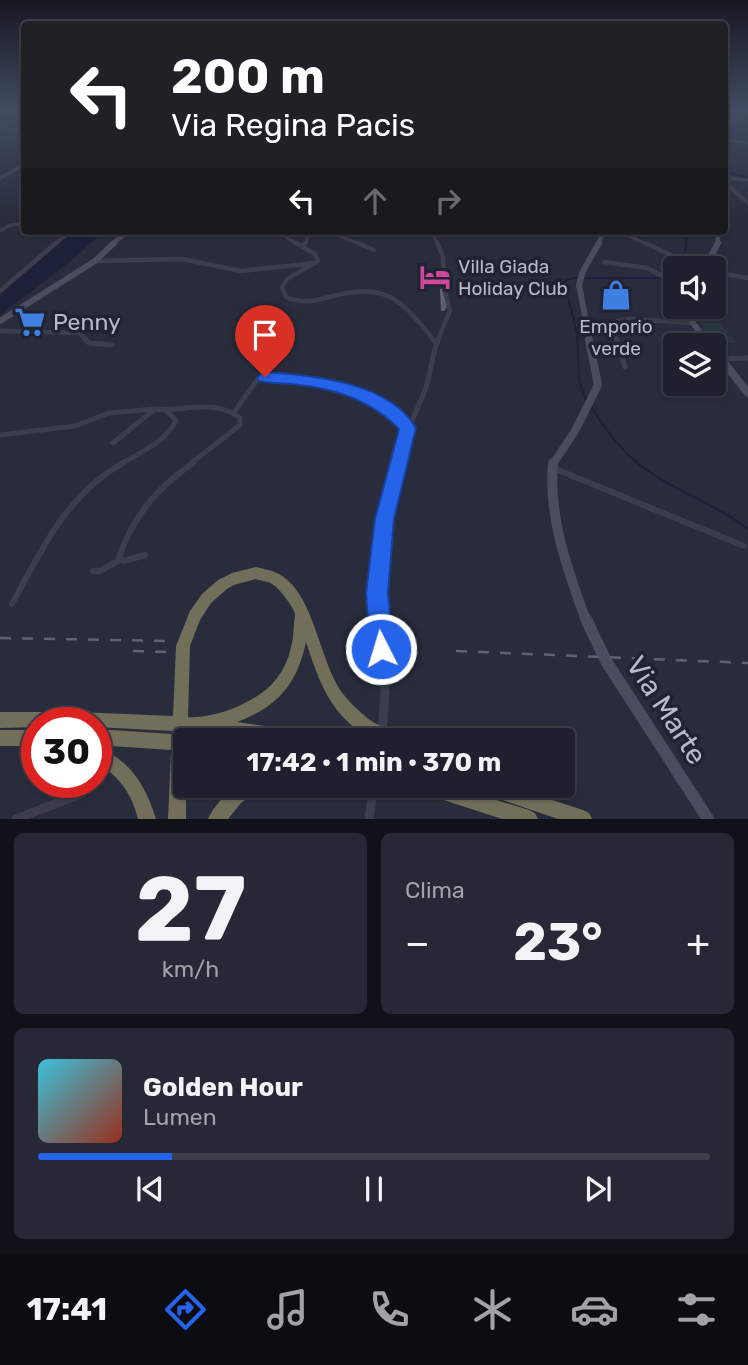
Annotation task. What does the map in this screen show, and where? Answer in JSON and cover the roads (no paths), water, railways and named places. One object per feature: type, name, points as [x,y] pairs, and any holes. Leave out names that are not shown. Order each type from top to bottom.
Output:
[{"type":"highway","points":[[177,819],[183,646],[196,612],[212,592],[223,584],[250,574],[276,579],[294,594],[325,678],[334,695],[369,728]]},
{"type":"highway","points":[[193,726],[235,717],[255,707],[283,682],[292,668],[299,643],[300,608]]},
{"type":"highway","points":[[0,720],[95,719],[220,728]]},
{"type":"highway","points":[[0,738],[21,737]]},
{"type":"highway","points":[[112,738],[173,742]]},
{"type":"highway","points":[[112,763],[129,778],[138,792],[147,819]]},
{"type":"highway","points":[[217,819],[233,798]]},
{"type":"highway","points":[[464,798],[529,819]]},
{"type":"highway","points":[[521,798],[583,819]]},
{"type":"main road","points":[[0,320],[95,261],[123,235]]},
{"type":"main road","points":[[553,468],[556,458],[598,385],[580,278],[602,235]]},
{"type":"main road","points":[[711,256],[719,242],[719,235]]},
{"type":"main road","points":[[691,319],[701,333]]},
{"type":"main road","points":[[726,365],[748,393]]},
{"type":"main road","name":"Via Marte","points":[[553,468],[559,544],[588,625],[616,680],[708,819]]},
{"type":"street","points":[[0,178],[21,167]]},
{"type":"street","points":[[728,180],[748,180]]},
{"type":"street","points":[[728,184],[748,203]]},
{"type":"street","points":[[0,231],[10,225],[21,224]]},
{"type":"street","points":[[0,291],[66,235]]},
{"type":"street","points":[[284,235],[315,254],[318,261],[287,279],[282,287],[286,297],[303,303],[354,291],[377,289],[408,307],[437,344]]},
{"type":"street","points":[[303,246],[309,235]]},
{"type":"street","points":[[336,235],[374,250]]},
{"type":"street","points":[[383,728],[385,691],[378,617],[385,519],[407,428],[425,390],[437,344],[450,311],[445,293],[443,256],[434,235]]},
{"type":"street","points":[[626,235],[669,256]]},
{"type":"street","points":[[95,261],[183,259],[241,271],[315,263]]},
{"type":"street","points":[[604,262],[647,268],[653,273],[663,274]]},
{"type":"street","points":[[726,274],[748,278]]},
{"type":"street","points":[[0,281],[12,282]]},
{"type":"street","points":[[625,366],[614,331],[617,321],[630,319],[693,323]]},
{"type":"street","points":[[0,331],[80,333],[89,342],[112,345]]},
{"type":"street","points":[[726,359],[748,358]]},
{"type":"street","points":[[234,412],[258,379],[300,379],[341,387],[366,396],[388,408],[407,428]]},
{"type":"street","points":[[0,435],[75,426],[109,413],[155,409],[166,411],[189,405],[234,412],[240,418],[240,425],[212,451],[161,487],[122,546],[120,560]]},
{"type":"street","points":[[113,443],[155,409]]},
{"type":"street","points":[[12,604],[73,502],[104,474],[169,432],[176,420],[166,411]]},
{"type":"street","points":[[553,468],[591,481],[696,529],[744,546]]},
{"type":"street","points":[[93,571],[100,571],[120,560],[145,555]]},
{"type":"street","points":[[16,819],[70,798]]},
{"type":"street","points":[[369,819],[372,798]]},
{"type":"water","points":[[69,235],[100,235],[72,260],[0,315],[0,294]]},
{"type":"waterway","points":[[728,173],[748,177]]},
{"type":"waterway","points":[[685,256],[687,235]]},
{"type":"waterway","points":[[586,399],[579,381],[577,333],[564,281],[574,278],[663,278]]},
{"type":"waterway","points":[[591,407],[619,446],[640,465],[748,529]]},
{"type":"railway","points":[[0,638],[169,641]]},
{"type":"railway","points":[[133,651],[168,652]]},
{"type":"railway","points":[[456,651],[748,663]]},
{"type":"place","name":"Villa Giada Holiday Club","points":[[435,277]]},
{"type":"place","name":"Emporio verde","points":[[616,295]]},
{"type":"place","name":"Penny","points":[[30,322]]}]
